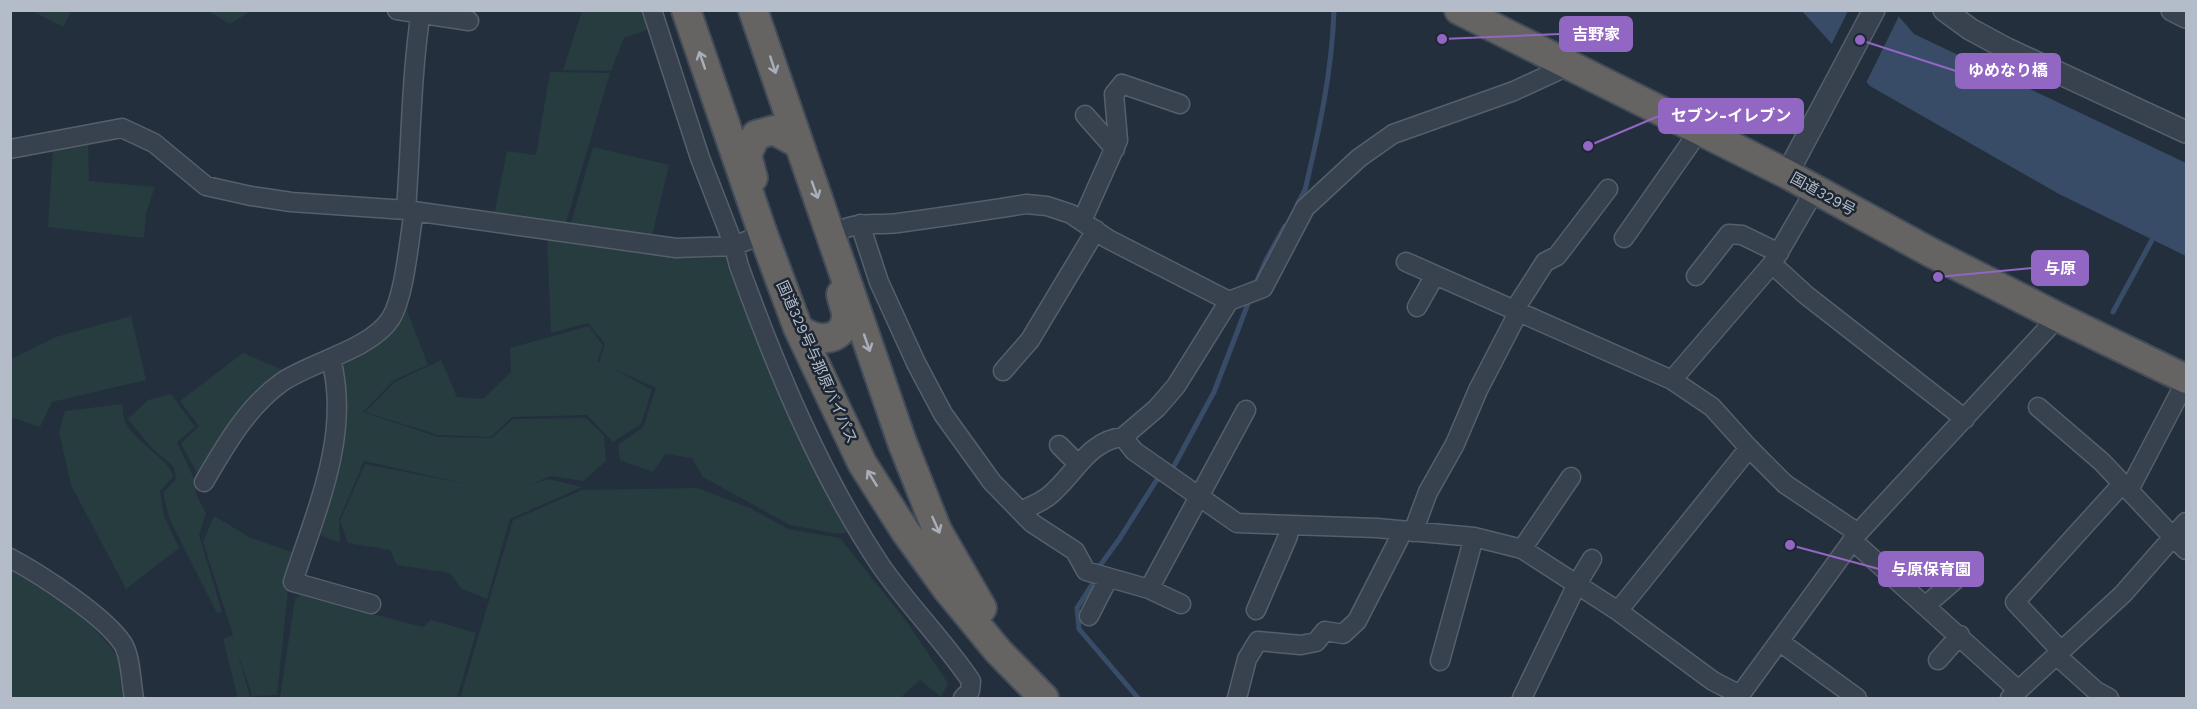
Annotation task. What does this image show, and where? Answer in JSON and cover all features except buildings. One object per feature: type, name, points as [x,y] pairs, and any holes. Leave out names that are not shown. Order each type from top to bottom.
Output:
[{"type":"highway","name":"国道329号与那原バイパス","points":[[686,10],[798,328],[862,463],[905,531],[947,589],[998,651],[1044,699]]},
{"type":"highway","name":"国道329号与那原バイパス","points":[[753,10],[902,442],[937,530],[1022,674]]},
{"type":"highway","name":"国道329号","points":[[1460,10],[1787,174],[2058,317],[2187,380]]},
{"type":"highway","points":[[759,222],[754,180],[747,155],[750,142],[756,135],[774,130],[799,144]]},
{"type":"highway","points":[[798,328],[807,336],[825,339],[835,336],[843,328],[846,316],[837,282],[833,242]]},
{"type":"street","points":[[397,10],[469,21]]},
{"type":"street","points":[[652,10],[700,158],[734,246],[759,322],[824,465],[882,567],[971,681],[970,691],[963,699]]},
{"type":"street","points":[[1787,174],[1836,86],[1874,10]]},
{"type":"street","points":[[1944,10],[1970,29],[2007,49],[2187,132]]},
{"type":"street","points":[[2172,10],[2187,17]]},
{"type":"street","points":[[204,482],[231,436],[268,393],[285,381],[331,359],[382,329],[392,316],[405,269],[410,211],[412,75],[421,12]]},
{"type":"street","points":[[1021,511],[1049,496],[1077,463],[1109,438],[1124,437],[1157,408],[1176,386],[1229,301],[1263,288],[1305,208],[1359,158],[1393,134],[1514,91],[1569,66]]},
{"type":"street","points":[[1003,371],[1030,340],[1089,226],[1118,140],[1114,94],[1122,84],[1179,105]]},
{"type":"street","points":[[1085,115],[1115,149]]},
{"type":"street","points":[[10,148],[122,128],[154,143],[206,186],[291,202],[410,211],[676,248],[734,246],[759,222]]},
{"type":"street","points":[[1624,238],[1699,131]]},
{"type":"street","points":[[1237,699],[1247,659],[1258,641],[1301,645],[1316,642],[1325,631],[1343,634],[1357,621],[1455,444],[1478,390],[1517,310],[1545,262],[1557,256],[1608,189]]},
{"type":"street","points":[[1672,380],[1775,259],[1815,190]]},
{"type":"street","points":[[833,242],[846,226],[896,223],[1026,204],[1047,206],[1071,214],[1089,226],[1229,301]]},
{"type":"street","points":[[703,248],[716,231],[721,212]]},
{"type":"street","points":[[860,224],[879,282],[916,363],[943,414],[992,482],[1032,523],[1075,551],[1086,571],[1149,589],[1181,604]]},
{"type":"street","points":[[1696,276],[1729,234],[1742,235],[1775,259],[1806,295],[1965,418]]},
{"type":"street","points":[[1406,262],[1672,380],[1712,407],[1785,484],[1855,536],[1925,606],[1960,635],[2014,694],[2123,594],[2187,522]]},
{"type":"street","points":[[1417,307],[1435,275]]},
{"type":"street","points":[[1124,437],[1134,451],[1237,523],[1474,537],[1522,549],[1618,611],[1738,697],[1855,536],[2058,317]]},
{"type":"street","points":[[331,359],[336,378],[338,430],[329,469],[293,582],[371,604]]},
{"type":"street","points":[[2109,699],[2097,691],[2059,653],[2015,602],[2126,486],[2187,380]]},
{"type":"street","points":[[2038,407],[2102,462],[2187,550]]},
{"type":"street","points":[[1149,589],[1246,410]]},
{"type":"street","points":[[1059,445],[1077,463]]},
{"type":"street","points":[[1618,611],[1749,448]]},
{"type":"street","points":[[1522,549],[1571,477]]},
{"type":"street","points":[[1256,610],[1288,536],[1290,525]]},
{"type":"street","points":[[1440,661],[1474,537]]},
{"type":"street","points":[[10,558],[44,576],[104,624],[124,645],[134,699]]},
{"type":"street","points":[[1522,699],[1577,584],[1592,559]]},
{"type":"street","points":[[1089,616],[1108,579]]},
{"type":"street","points":[[1925,606],[1955,580]]},
{"type":"street","points":[[1938,660],[1960,635]]},
{"type":"street","points":[[1780,642],[1857,699]]},
{"type":"green space","points":[[208,10],[251,11],[230,24]]},
{"type":"green space","points":[[32,11],[71,11],[63,27]]},
{"type":"green space","points":[[582,11],[645,11],[650,29],[624,38],[611,71],[563,70]]},
{"type":"green space","points":[[550,72],[610,73],[565,226],[494,215],[507,151],[536,155]]},
{"type":"green space","points":[[88,145],[89,181],[155,187],[146,213],[144,238],[48,227],[53,149]]},
{"type":"green space","points":[[593,147],[669,165],[651,240],[569,230]]},
{"type":"green space","points":[[547,237],[702,258],[729,256],[849,532],[838,534],[790,525],[703,477],[692,458],[665,454],[653,472],[620,460],[618,445],[643,427],[656,388],[614,369],[652,390],[641,424],[613,442],[587,415],[512,417],[491,437],[438,435],[365,412],[395,382],[441,360],[457,397],[483,399],[511,372],[510,348],[589,326],[603,346],[597,362],[599,363],[605,344],[588,323],[551,333]]},
{"type":"green space","points":[[405,305],[428,365],[394,380],[363,412],[438,437],[492,438],[513,419],[586,418],[604,436],[606,461],[583,481],[551,476],[529,485],[548,479],[582,487],[510,519],[487,599],[461,588],[450,573],[397,565],[390,550],[348,543],[340,521],[365,464],[471,485],[364,461],[339,520],[340,543],[313,532],[337,366],[352,353],[386,338],[396,328]]},
{"type":"green space","points":[[131,316],[146,380],[52,402],[40,427],[11,417],[11,359],[56,337]]},
{"type":"green space","points":[[243,353],[283,370],[238,420],[199,476],[181,444],[199,426],[180,401]]},
{"type":"green space","points":[[171,394],[195,427],[177,442],[196,483],[196,494],[206,513],[199,535],[222,612],[217,613],[170,520],[163,493],[176,479],[174,467],[152,448],[128,419],[148,400]]},
{"type":"green space","points":[[122,404],[124,419],[130,430],[166,464],[173,477],[160,491],[164,516],[179,548],[126,589],[71,485],[59,432],[65,411]]},
{"type":"green space","points":[[697,488],[750,508],[788,529],[840,538],[907,622],[948,683],[941,697],[920,680],[900,698],[460,698],[513,520],[582,490]]},
{"type":"green space","points":[[214,516],[251,538],[292,552],[277,695],[252,696],[237,650],[250,697],[280,697],[295,599],[300,595],[423,627],[431,620],[476,633],[457,698],[238,698],[223,639],[233,635],[203,542]]},
{"type":"green space","points":[[10,568],[54,595],[102,637],[119,661],[124,698],[11,698]]},
{"type":"water","points":[[1802,11],[1894,11],[1914,34],[2186,163],[2186,256],[2059,194],[1870,86]]},
{"type":"pier","points":[[1848,11],[1897,11],[1900,14],[1865,85],[1830,47]]},
{"type":"waterway","points":[[1297,205],[1305,190],[1320,123],[1331,56],[1334,10]]},
{"type":"waterway","points":[[1254,287],[1285,226]]},
{"type":"waterway","points":[[2113,312],[2152,240]]},
{"type":"waterway","points":[[1138,698],[1079,629],[1077,608],[1093,583],[1099,567],[1156,481],[1174,466],[1214,392],[1251,296]]},
{"type":"place","name":"吉野家","points":[[1442,39]]},
{"type":"place","name":"ゆめなり橋","points":[[1860,40]]},
{"type":"place","name":"セブン-イレブン","points":[[1588,146]]},
{"type":"place","name":"与原","points":[[1938,277]]},
{"type":"place","name":"与原保育園","points":[[1790,545]]}]
